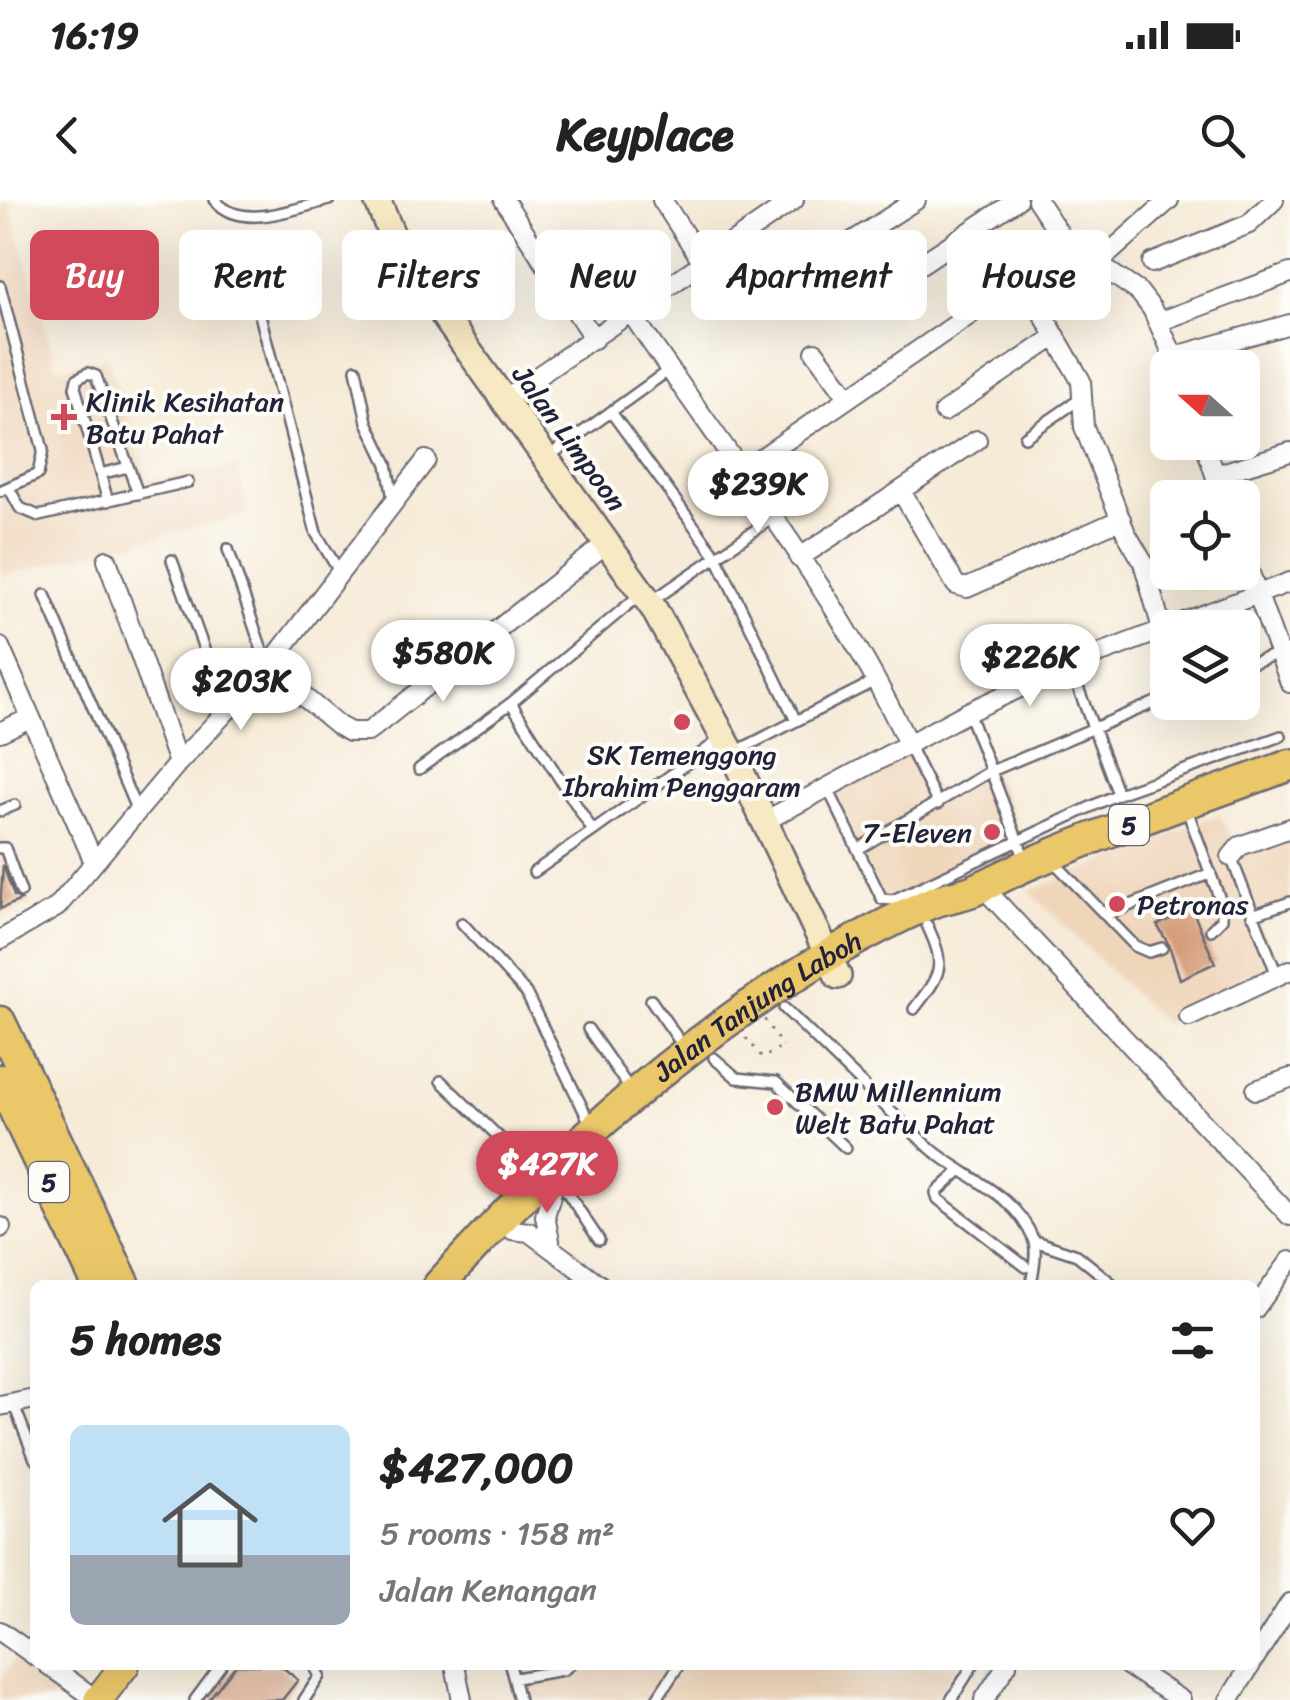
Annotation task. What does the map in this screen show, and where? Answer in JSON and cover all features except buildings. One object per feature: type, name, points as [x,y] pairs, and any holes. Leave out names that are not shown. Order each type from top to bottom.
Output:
[{"type":"highway","name":"Jalan Tanjung Laboh","points":[[445,1280],[551,1184],[656,1100],[701,1055],[744,1037],[834,967],[927,925],[1031,854],[1185,804],[1286,750]]},
{"type":"highway","name":"Jalan Tanjung Laboh","points":[[551,1184],[593,1130],[634,1094],[701,1055],[930,903],[976,889]]},
{"type":"highway","name":"5","points":[[0,1022],[123,1280]]},
{"type":"highway","name":"5","points":[[0,1080],[96,1280]]},
{"type":"highway","name":"Jalan Tanjung Laboh","points":[[464,1280],[518,1217]]},
{"type":"main road","points":[[98,1700],[121,1670]]},
{"type":"main road","points":[[121,1700],[143,1670]]},
{"type":"street","name":"Jalan Limpoon","points":[[376,200],[396,242],[646,597],[728,745],[834,967]]},
{"type":"street","points":[[504,200],[594,340]]},
{"type":"street","points":[[749,230],[794,200]]},
{"type":"street","points":[[870,230],[916,200]]},
{"type":"street","points":[[927,260],[1016,200]]},
{"type":"street","points":[[1037,200],[1057,230]]},
{"type":"street","points":[[1111,244],[1169,200]]},
{"type":"street","points":[[1152,263],[1249,224],[1274,200]]},
{"type":"street","points":[[669,202],[691,241]]},
{"type":"street","points":[[1111,273],[1139,292],[1171,350]]},
{"type":"street","points":[[1158,322],[1290,274]]},
{"type":"street","points":[[506,398],[621,320]]},
{"type":"street","points":[[636,320],[774,516],[878,679],[909,746]]},
{"type":"street","points":[[742,471],[962,320]]},
{"type":"street","points":[[1046,320],[1080,381],[1084,427],[1143,562],[1157,610]]},
{"type":"street","points":[[1213,350],[1290,324]]},
{"type":"street","points":[[944,412],[1056,336]]},
{"type":"street","points":[[815,352],[848,397]]},
{"type":"street","points":[[799,558],[977,440]]},
{"type":"street","points":[[1215,475],[1290,452]]},
{"type":"street","points":[[0,940],[57,908],[178,763],[268,667],[426,460]]},
{"type":"street","points":[[1210,460],[1217,480]]},
{"type":"street","points":[[901,491],[956,585],[967,588],[1121,519]]},
{"type":"street","points":[[268,667],[340,726],[350,732],[368,732],[608,542]]},
{"type":"street","points":[[107,560],[178,763]]},
{"type":"street","points":[[1211,610],[1290,582]]},
{"type":"street","points":[[1258,592],[1285,651],[1290,683]]},
{"type":"street","points":[[765,822],[968,712],[1069,665],[1150,634]]},
{"type":"street","points":[[0,648],[94,862]]},
{"type":"street","points":[[0,732],[30,718]]},
{"type":"street","points":[[1232,858],[1240,846],[1290,828]]},
{"type":"street","points":[[976,889],[1290,1216]]},
{"type":"street","points":[[1188,1017],[1284,972]]},
{"type":"street","points":[[1256,1090],[1290,1078]]},
{"type":"street","points":[[550,1241],[546,1216],[551,1184]]},
{"type":"street","points":[[518,1217],[566,1258]]},
{"type":"street","points":[[518,1217],[528,1232],[594,1280]]},
{"type":"street","points":[[1260,1302],[1290,1261]]},
{"type":"street","points":[[1260,1650],[1290,1603]]},
{"type":"street","points":[[4,1641],[30,1654]]},
{"type":"street","points":[[55,1670],[98,1700]]},
{"type":"street","points":[[456,1670],[462,1700]]},
{"type":"street","points":[[984,1700],[1004,1670]]},
{"type":"street","points":[[1135,1670],[1182,1700]]},
{"type":"street","points":[[1229,1700],[1248,1670]]},
{"type":"lane","points":[[214,200],[223,211],[242,217],[329,200]]},
{"type":"lane","points":[[0,286],[42,450],[38,474],[5,489],[20,508],[39,516],[188,482]]},
{"type":"lane","points":[[261,320],[316,532],[340,573]]},
{"type":"lane","points":[[356,369],[366,422],[387,464],[393,502]]},
{"type":"lane","points":[[548,457],[669,370]]},
{"type":"lane","points":[[108,500],[75,387],[77,378],[88,373],[96,376],[138,494]]},
{"type":"lane","points":[[1025,437],[1084,397]]},
{"type":"lane","points":[[611,412],[716,556],[796,721]]},
{"type":"lane","points":[[100,474],[128,467]]},
{"type":"lane","points":[[419,769],[512,703],[646,597],[774,516]]},
{"type":"lane","points":[[228,548],[268,667]]},
{"type":"lane","points":[[172,560],[227,713]]},
{"type":"lane","points":[[45,595],[137,811]]},
{"type":"lane","points":[[1260,660],[1285,651]]},
{"type":"lane","points":[[1069,665],[1118,794]]},
{"type":"lane","points":[[534,872],[728,745],[796,721],[878,679]]},
{"type":"lane","points":[[512,703],[594,831]]},
{"type":"lane","points":[[858,849],[989,772],[1150,704]]},
{"type":"lane","points":[[968,712],[989,772],[1031,854],[1106,915],[1135,946],[1149,952],[1162,948]]},
{"type":"lane","points":[[909,746],[938,804]]},
{"type":"lane","points":[[828,789],[882,899],[894,900],[1031,854],[1118,794],[1286,750]]},
{"type":"lane","points":[[1185,804],[1223,913],[1210,930]]},
{"type":"lane","points":[[0,811],[15,805]]},
{"type":"lane","points":[[0,848],[6,848],[21,892]]},
{"type":"lane","points":[[1232,858],[1252,915],[1284,972]]},
{"type":"lane","points":[[1106,915],[1211,873]]},
{"type":"lane","points":[[1252,915],[1290,902]]},
{"type":"lane","points":[[462,923],[526,993],[593,1130]]},
{"type":"lane","points":[[914,1009],[935,982],[941,963],[927,925]]},
{"type":"lane","points":[[652,1000],[701,1055],[737,1078],[776,1082],[846,1148]]},
{"type":"lane","points":[[784,1008],[960,1171],[987,1184],[1014,1211],[1035,1241],[1077,1255],[1108,1280]]},
{"type":"lane","points":[[588,1029],[634,1094]]},
{"type":"lane","points":[[441,1082],[551,1184],[599,1240]]},
{"type":"lane","points":[[960,1171],[936,1196],[1026,1267]]},
{"type":"lane","points":[[1031,1280],[1035,1241]]},
{"type":"lane","points":[[7,1405],[30,1449]]},
{"type":"lane","points":[[195,1700],[217,1670]]},
{"type":"lane","points":[[304,1700],[320,1676],[317,1670]]},
{"type":"lane","points":[[512,1670],[519,1700]]},
{"type":"lane","points":[[516,1678],[563,1670]]},
{"type":"lane","points":[[656,1700],[676,1670]]},
{"type":"lane","points":[[951,1700],[971,1670]]},
{"type":"path","points":[[744,1037],[763,1058],[782,1046],[753,1002]]},
{"type":"shaded area","name":"Klinik Kesihatan Batu Pahat","points":[[9,202],[30,275],[30,320],[43,320],[57,368],[108,357],[148,479],[237,466],[248,514],[0,576],[0,205]]},
{"type":"shaded area","points":[[911,738],[939,799],[992,767],[1023,842],[888,904],[880,901],[823,786]]},
{"type":"shaded area","points":[[1220,814],[1233,843],[1290,824],[1290,905],[1256,917],[1278,969],[1163,1023],[1029,891]]},
{"type":"shaded area","points":[[0,830],[31,904],[0,918]]},
{"type":"shaded area","points":[[21,1652],[30,1660],[30,1670],[43,1670],[88,1700],[0,1700],[0,1679]]},
{"type":"shaded area","points":[[522,1670],[954,1670],[933,1700],[526,1700]]},
{"type":"waterway","points":[[973,1700],[993,1670]]},
{"type":"place","name":"Klinik Kesihatan Batu Pahat","points":[[64,417]]},
{"type":"place","name":"SK Temenggong Ibrahim Penggaram","points":[[682,722]]},
{"type":"place","name":"7-Eleven","points":[[992,832]]},
{"type":"place","name":"Petronas","points":[[1117,904]]},
{"type":"place","name":"BMW Millennium Welt Batu Pahat","points":[[775,1107]]}]
